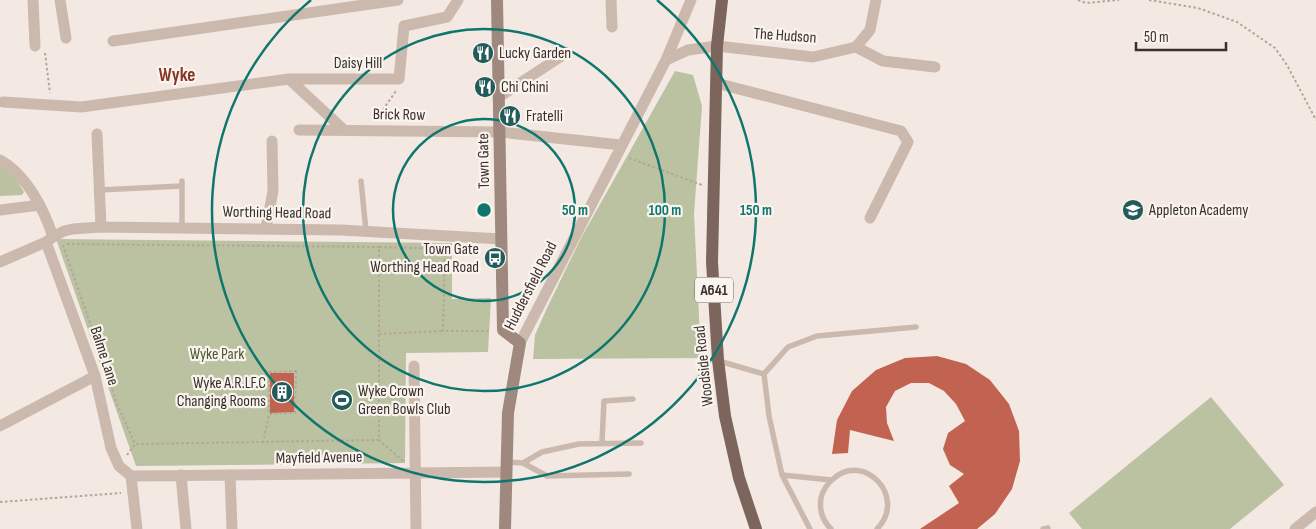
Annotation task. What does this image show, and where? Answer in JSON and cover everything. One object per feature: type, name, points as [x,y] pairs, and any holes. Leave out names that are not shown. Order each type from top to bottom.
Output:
[{"type":"main road","name":"Town Gate","points":[[497,0],[503,330]]},
{"type":"main road","name":"A641","points":[[717,46],[722,0]]},
{"type":"main road","name":"Woodside Road","points":[[717,46],[712,262],[718,360],[727,425],[747,505],[756,529]]},
{"type":"main road","points":[[503,330],[520,343]]},
{"type":"main road","name":"Huddersfield Road","points":[[505,529],[508,413],[520,343]]},
{"type":"street","points":[[33,0],[35,46]]},
{"type":"street","points":[[60,0],[66,38]]},
{"type":"street","points":[[113,42],[398,0]]},
{"type":"street","name":"Daisy Hill","points":[[3,102],[81,107],[289,79],[399,79],[404,26],[447,17],[458,0]]},
{"type":"street","points":[[611,0],[612,27]]},
{"type":"street","name":"Huddersfield Road","points":[[520,343],[666,60],[690,0]]},
{"type":"street","points":[[876,0],[870,30],[856,48],[883,61],[935,67]]},
{"type":"street","points":[[666,60],[688,50],[717,46]]},
{"type":"street","name":"The Hudson","points":[[717,46],[813,57],[856,48]]},
{"type":"street","points":[[499,97],[566,53]]},
{"type":"street","points":[[289,79],[344,130]]},
{"type":"street","points":[[716,83],[901,131],[908,142],[870,218]]},
{"type":"street","name":"Brick Row","points":[[299,130],[500,132],[619,149]]},
{"type":"street","points":[[97,134],[101,227]]},
{"type":"street","points":[[266,228],[273,191],[272,141]]},
{"type":"street","points":[[0,160],[5,162],[20,177],[40,205],[49,239]]},
{"type":"street","points":[[0,210],[40,205]]},
{"type":"street","name":"Worthing Head Road","points":[[0,262],[73,229],[101,227],[266,228],[502,238]]},
{"type":"street","name":"Balme Lane","points":[[49,239],[95,376],[111,448],[119,466],[131,476]]},
{"type":"street","points":[[414,366],[416,529]]},
{"type":"street","points":[[0,426],[95,376]]},
{"type":"street","name":"Mayfield Avenue","points":[[131,476],[416,473],[507,467]]},
{"type":"street","points":[[181,475],[186,529]]},
{"type":"street","points":[[230,475],[232,529]]},
{"type":"street","points":[[131,476],[137,529]]},
{"type":"street","points":[[1295,529],[1316,512]]},
{"type":"lane","points":[[361,181],[366,231]]},
{"type":"lane","points":[[100,190],[182,184],[182,228]]},
{"type":"lane","points":[[810,529],[782,475],[769,416],[764,374],[788,347],[817,336],[916,328]]},
{"type":"lane","points":[[718,360],[764,374]]},
{"type":"lane","points":[[602,442],[604,401],[633,399]]},
{"type":"lane","points":[[507,467],[524,463],[542,452],[562,447],[602,442],[641,443]]},
{"type":"lane","points":[[524,463],[547,476],[629,474]]},
{"type":"lane","points":[[830,529],[821,514],[822,493],[836,476],[846,472],[858,471],[869,474],[878,481],[885,491],[888,502],[887,513],[882,524],[877,529]]},
{"type":"lane","points":[[782,475],[831,480]]},
{"type":"path","points":[[1078,0],[1086,3],[1119,0]]},
{"type":"path","points":[[1149,0],[1198,8],[1237,22],[1274,48],[1287,66],[1316,120]]},
{"type":"path","points":[[35,46],[45,49],[52,105]]},
{"type":"path","points":[[366,131],[396,91],[399,79]]},
{"type":"path","points":[[619,149],[714,189]]},
{"type":"path","points":[[95,338],[63,244],[445,249],[443,331]]},
{"type":"path","points":[[379,247],[379,440]]},
{"type":"path","points":[[379,334],[503,330]]},
{"type":"path","points":[[263,443],[268,414],[269,372],[296,371],[295,413],[268,414]]},
{"type":"path","points":[[108,376],[117,404],[136,444]]},
{"type":"path","points":[[136,444],[379,440],[416,473]]},
{"type":"path","points":[[119,466],[136,444]]},
{"type":"path","points":[[0,502],[133,492]]},
{"type":"green space","points":[[675,71],[693,75],[702,106],[694,214],[701,358],[533,359],[535,335],[581,238]]},
{"type":"green space","points":[[0,165],[16,178],[24,192],[22,195],[0,196]]},
{"type":"green space","name":"Wyke Park","points":[[56,239],[452,243],[452,299],[491,298],[488,352],[406,353],[405,463],[136,466]]},
{"type":"green space","points":[[1211,397],[1284,485],[1230,529],[1082,529],[1069,513]]},
{"type":"building","points":[[937,356],[966,364],[990,380],[1009,404],[1019,431],[1020,461],[1012,489],[995,514],[977,529],[920,529],[959,503],[949,486],[964,474],[950,465],[943,449],[948,433],[965,421],[956,404],[944,391],[929,383],[911,383],[895,391],[886,407],[887,423],[894,441],[850,430],[848,453],[832,454],[837,420],[852,391],[876,370],[905,358]]},
{"type":"building","name":"Wyke A.R.LF.C Changing Rooms","points":[[270,373],[294,373],[294,412],[270,413]]},
{"type":"place","name":"Lucky Garden","points":[[483,53]]},
{"type":"place","name":"Chi Chini","points":[[485,87]]},
{"type":"place","name":"Fratelli","points":[[510,116]]},
{"type":"place","name":"Appleton Academy","points":[[1133,210]]},
{"type":"place","name":"Town Gate Worthing Head Road","points":[[495,258]]},
{"type":"place","name":"Wyke A.R.LF.C Changing Rooms","points":[[282,392]]},
{"type":"place","name":"Wyke Crown Green Bowls Club","points":[[342,400]]},
{"type":"district","name":"Wyke","points":[[177,75]]}]
